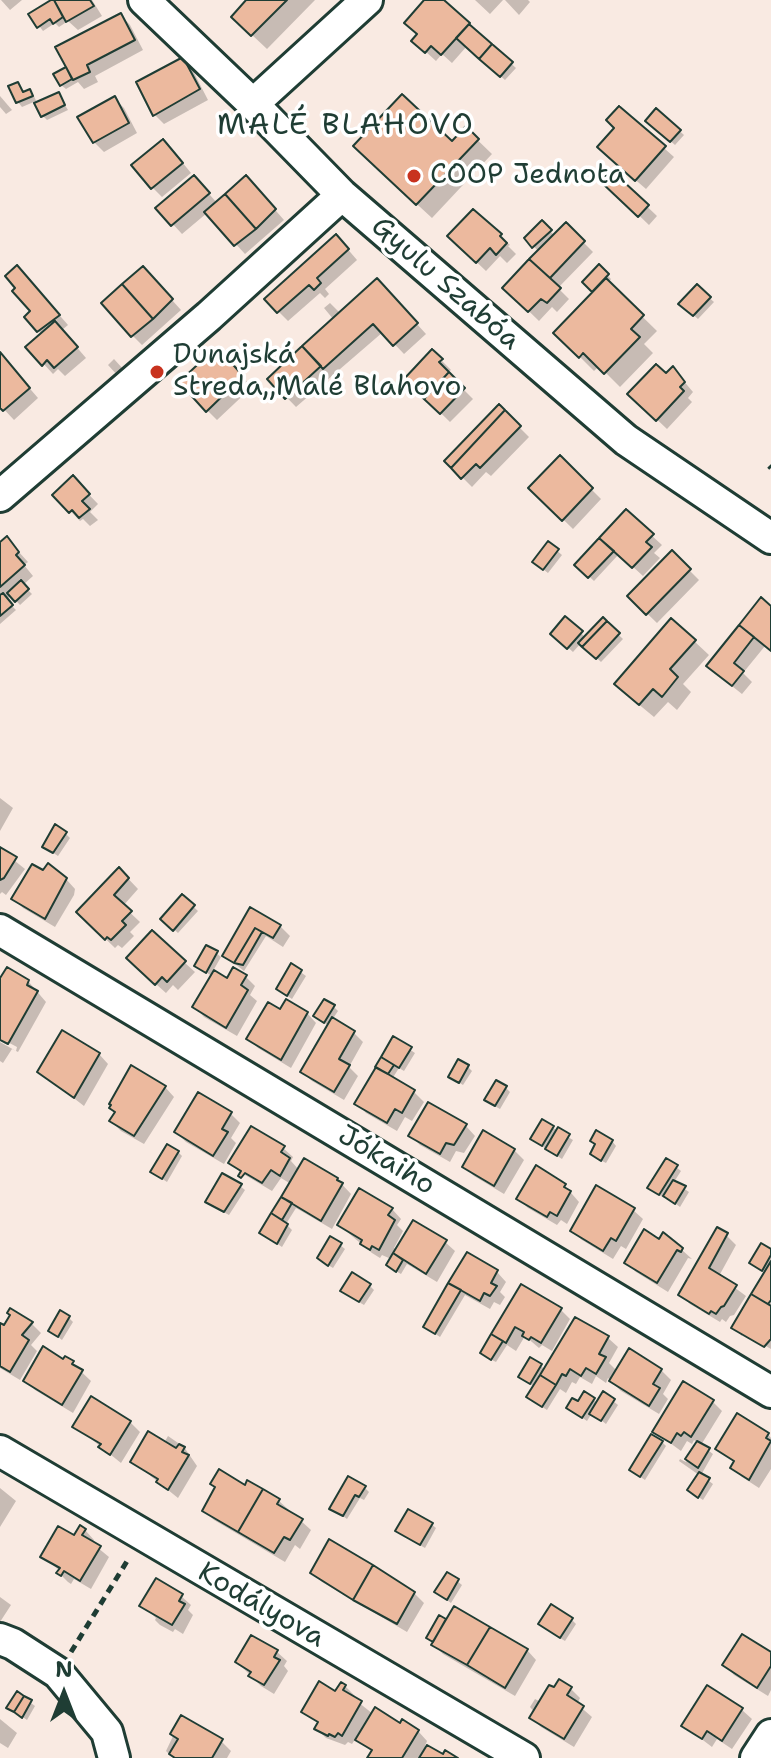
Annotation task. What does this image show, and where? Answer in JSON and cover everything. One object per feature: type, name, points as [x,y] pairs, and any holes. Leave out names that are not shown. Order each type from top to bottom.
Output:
[{"type":"street","name":"Gyulu Szabóa","points":[[144,0],[342,195],[626,440],[766,524]]},
{"type":"street","points":[[253,104],[367,0]]},
{"type":"street","points":[[0,496],[209,316],[342,195]]},
{"type":"street","name":"Jókaiho","points":[[0,930],[771,1392]]},
{"type":"street","name":"Kodályova","points":[[0,1451],[142,1537],[524,1758]]},
{"type":"street","points":[[0,1639],[58,1673],[107,1732],[114,1758]]},
{"type":"street","points":[[756,1758],[771,1735]]},
{"type":"path","points":[[58,1673],[142,1537]]},
{"type":"building","points":[[54,0],[63,17],[53,24],[50,19],[37,28],[28,14]]},
{"type":"building","points":[[54,0],[90,0],[94,6],[66,22]]},
{"type":"building","points":[[246,0],[287,0],[251,36],[231,17]]},
{"type":"building","points":[[424,0],[444,0],[470,23],[441,55],[431,46],[425,53],[411,41],[417,34],[404,23]]},
{"type":"building","points":[[121,13],[135,40],[87,65],[90,72],[73,80],[55,47]]},
{"type":"building","points":[[469,24],[492,44],[479,59],[456,38]]},
{"type":"building","points":[[492,44],[513,62],[500,77],[479,59]]},
{"type":"building","points":[[183,57],[200,89],[153,116],[136,82]]},
{"type":"building","points":[[66,67],[72,79],[60,86],[53,74]]},
{"type":"building","points":[[18,82],[23,92],[30,89],[33,96],[16,103],[8,86]]},
{"type":"building","points":[[59,92],[65,105],[41,117],[34,103]]},
{"type":"building","name":"COOP Jednota","points":[[402,94],[452,141],[466,126],[479,139],[416,205],[353,146]]},
{"type":"building","points":[[115,96],[129,123],[93,143],[77,117]]},
{"type":"building","points":[[619,106],[666,146],[635,181],[597,147],[614,128],[606,120]]},
{"type":"building","points":[[656,108],[681,130],[670,142],[645,121]]},
{"type":"building","points":[[163,139],[183,163],[151,189],[131,165]]},
{"type":"building","points":[[611,170],[649,205],[638,217],[601,182]]},
{"type":"building","points":[[194,175],[210,193],[171,226],[155,208]]},
{"type":"building","points":[[246,175],[276,209],[256,229],[225,194]]},
{"type":"building","points":[[225,194],[256,229],[234,246],[204,212]]},
{"type":"building","points":[[473,209],[502,234],[500,236],[507,243],[496,255],[490,248],[476,263],[447,236]]},
{"type":"building","points":[[542,220],[552,230],[532,248],[524,238]]},
{"type":"building","points":[[566,222],[585,241],[550,278],[529,259]]},
{"type":"building","points":[[336,234],[349,249],[317,278],[321,283],[314,290],[309,285],[277,313],[264,299]]},
{"type":"building","points":[[529,259],[561,288],[547,303],[541,299],[528,312],[502,288]]},
{"type":"building","points":[[599,264],[609,274],[592,292],[582,282]]},
{"type":"building","points":[[17,265],[60,315],[37,332],[24,317],[30,311],[12,291],[15,288],[5,276]]},
{"type":"building","points":[[143,266],[173,299],[153,319],[122,284]]},
{"type":"building","points":[[377,278],[418,323],[393,346],[373,324],[323,369],[302,346]]},
{"type":"building","points":[[606,278],[644,315],[631,329],[640,337],[604,374],[583,353],[579,358],[553,333]]},
{"type":"building","points":[[122,284],[153,319],[131,337],[101,303]]},
{"type":"building","points":[[697,284],[711,297],[693,316],[678,304]]},
{"type":"building","points":[[55,321],[78,347],[54,368],[47,360],[42,366],[25,347]]},
{"type":"building","points":[[302,346],[321,366],[285,399],[267,379]]},
{"type":"building","points":[[432,349],[443,359],[439,362],[449,372],[424,399],[404,379]]},
{"type":"building","points":[[221,351],[243,376],[206,412],[179,382],[210,353],[214,358]]},
{"type":"building","points":[[0,352],[30,388],[3,411],[0,408]]},
{"type":"building","points":[[656,364],[666,373],[673,366],[685,382],[680,387],[684,391],[656,421],[627,394]]},
{"type":"building","points":[[449,372],[465,388],[440,414],[424,399]]},
{"type":"building","points":[[499,404],[505,410],[451,468],[444,461]]},
{"type":"building","points":[[505,410],[521,426],[480,468],[476,464],[461,479],[451,468]]},
{"type":"building","points":[[560,455],[593,488],[562,521],[528,488]]},
{"type":"building","points":[[73,475],[90,494],[82,501],[90,509],[79,518],[72,510],[69,513],[52,495]]},
{"type":"building","points":[[626,509],[654,534],[646,542],[652,547],[632,568],[599,538]]},
{"type":"building","points":[[7,536],[25,565],[0,587],[0,542]]},
{"type":"building","points":[[599,538],[614,551],[588,578],[574,565]]},
{"type":"building","points":[[548,541],[559,549],[543,570],[532,562]]},
{"type":"building","points":[[672,550],[691,569],[646,615],[627,596]]},
{"type":"building","points":[[21,580],[29,589],[15,602],[7,593]]},
{"type":"building","points":[[3,593],[13,605],[0,616],[0,595]]},
{"type":"building","points":[[761,597],[771,606],[771,651],[739,625]]},
{"type":"building","points":[[565,616],[583,631],[567,649],[550,634]]},
{"type":"building","points":[[603,617],[607,621],[582,647],[578,643]]},
{"type":"building","points":[[671,618],[696,640],[670,669],[678,677],[662,697],[653,689],[639,705],[614,684]]},
{"type":"building","points":[[607,621],[620,633],[596,659],[582,647]]},
{"type":"building","points":[[739,625],[754,637],[734,663],[744,671],[732,686],[706,666]]},
{"type":"building","points":[[55,824],[67,832],[53,853],[42,847]]},
{"type":"building","points":[[0,847],[17,857],[0,880]]},
{"type":"building","points":[[48,863],[67,878],[45,919],[11,899],[32,864],[43,870]]},
{"type":"building","points":[[119,867],[129,878],[114,895],[132,911],[122,921],[126,925],[111,940],[107,937],[105,940],[76,912]]},
{"type":"building","points":[[182,894],[195,905],[173,931],[160,919]]},
{"type":"building","points":[[250,907],[281,925],[273,938],[255,928],[234,963],[222,956]]},
{"type":"building","points":[[255,928],[262,932],[243,965],[234,963]]},
{"type":"building","points":[[152,930],[186,961],[167,982],[162,977],[155,985],[126,958]]},
{"type":"building","points":[[206,945],[218,951],[206,973],[194,966]]},
{"type":"building","points":[[291,963],[302,970],[287,996],[276,989]]},
{"type":"building","points":[[7,967],[29,980],[27,985],[38,991],[8,1044],[0,1040],[0,978]]},
{"type":"building","points":[[233,967],[247,975],[241,985],[248,990],[226,1028],[192,1007],[214,970],[227,978]]},
{"type":"building","points":[[286,999],[308,1012],[281,1060],[246,1039],[268,1002],[280,1009]]},
{"type":"building","points":[[324,999],[335,1005],[324,1023],[313,1016]]},
{"type":"building","points":[[332,1017],[355,1031],[339,1059],[350,1065],[334,1092],[300,1072]]},
{"type":"building","points":[[62,1030],[100,1053],[74,1098],[37,1072]]},
{"type":"building","points":[[393,1036],[412,1047],[399,1068],[381,1057]]},
{"type":"building","points":[[381,1057],[394,1065],[388,1074],[375,1067]]},
{"type":"building","points":[[458,1059],[469,1065],[459,1083],[448,1077]]},
{"type":"building","points":[[131,1065],[166,1086],[134,1136],[109,1121],[115,1112],[109,1104]]},
{"type":"building","points":[[376,1067],[415,1090],[402,1113],[395,1109],[387,1123],[354,1104]]},
{"type":"building","points":[[496,1080],[507,1086],[495,1106],[484,1100]]},
{"type":"building","points":[[198,1092],[232,1112],[222,1129],[228,1132],[213,1156],[174,1132]]},
{"type":"building","points":[[428,1102],[467,1124],[454,1145],[446,1143],[440,1154],[408,1136]]},
{"type":"building","points":[[542,1119],[554,1126],[542,1146],[530,1139]]},
{"type":"building","points":[[251,1126],[285,1146],[281,1152],[290,1158],[280,1176],[271,1170],[262,1183],[245,1173],[241,1178],[238,1176],[241,1171],[228,1163]]},
{"type":"building","points":[[558,1127],[570,1134],[557,1156],[545,1149]]},
{"type":"building","points":[[483,1130],[515,1149],[494,1186],[462,1167]]},
{"type":"building","points":[[596,1130],[613,1140],[601,1161],[590,1154],[595,1144],[590,1141]]},
{"type":"building","points":[[167,1144],[179,1151],[162,1179],[150,1172]]},
{"type":"building","points":[[304,1158],[343,1183],[321,1221],[281,1197]]},
{"type":"building","points":[[666,1158],[678,1165],[659,1195],[647,1188]]},
{"type":"building","points":[[536,1165],[566,1184],[564,1187],[571,1191],[557,1216],[550,1212],[547,1217],[516,1199]]},
{"type":"building","points":[[222,1173],[242,1184],[224,1212],[205,1202]]},
{"type":"building","points":[[673,1180],[686,1186],[675,1204],[663,1196]]},
{"type":"building","points":[[596,1185],[635,1208],[616,1241],[611,1238],[603,1251],[570,1231]]},
{"type":"building","points":[[359,1188],[393,1208],[388,1215],[395,1220],[379,1250],[372,1246],[370,1250],[360,1244],[362,1240],[337,1225]]},
{"type":"building","points":[[281,1197],[292,1203],[282,1220],[271,1213]]},
{"type":"building","points":[[271,1213],[288,1224],[277,1244],[259,1233]]},
{"type":"building","points":[[413,1220],[447,1240],[426,1274],[393,1253]]},
{"type":"building","points":[[717,1227],[728,1233],[709,1268],[737,1285],[724,1306],[716,1314],[711,1311],[709,1314],[678,1295]]},
{"type":"building","points":[[644,1229],[659,1239],[663,1232],[683,1248],[681,1252],[677,1250],[657,1283],[624,1263]]},
{"type":"building","points":[[330,1236],[342,1243],[328,1266],[317,1258]]},
{"type":"building","points":[[761,1243],[771,1249],[762,1271],[749,1263]]},
{"type":"building","points":[[467,1252],[498,1270],[491,1283],[497,1286],[490,1296],[484,1293],[480,1301],[448,1283]]},
{"type":"building","points":[[393,1253],[403,1260],[396,1272],[386,1265]]},
{"type":"building","points":[[771,1261],[771,1300],[768,1304],[751,1294]]},
{"type":"building","points":[[352,1272],[371,1284],[359,1302],[340,1291]]},
{"type":"building","points":[[448,1283],[461,1290],[435,1334],[423,1327]]},
{"type":"building","points":[[521,1284],[562,1308],[541,1343],[522,1336],[524,1332],[515,1327],[506,1343],[491,1334]]},
{"type":"building","points":[[751,1294],[771,1306],[771,1339],[764,1347],[731,1328]]},
{"type":"building","points":[[10,1308],[33,1322],[22,1335],[29,1340],[10,1372],[0,1366],[0,1323],[4,1325]]},
{"type":"building","points":[[60,1310],[70,1316],[58,1337],[48,1331]]},
{"type":"building","points":[[575,1317],[609,1336],[599,1354],[606,1357],[596,1374],[586,1368],[581,1376],[570,1369],[566,1376],[562,1374],[556,1385],[540,1375]]},
{"type":"building","points":[[491,1334],[503,1341],[491,1360],[480,1353]]},
{"type":"building","points":[[43,1346],[63,1359],[65,1356],[74,1361],[72,1364],[83,1370],[62,1405],[23,1381]]},
{"type":"building","points":[[629,1348],[662,1369],[653,1384],[660,1388],[649,1406],[609,1381]]},
{"type":"building","points":[[530,1357],[542,1364],[530,1384],[518,1377]]},
{"type":"building","points":[[540,1375],[556,1385],[542,1407],[526,1397]]},
{"type":"building","points":[[683,1381],[714,1400],[691,1437],[684,1432],[681,1436],[677,1433],[671,1443],[652,1432]]},
{"type":"building","points":[[584,1391],[595,1398],[582,1418],[566,1408],[572,1398],[578,1401]]},
{"type":"building","points":[[603,1391],[615,1399],[601,1421],[589,1414]]},
{"type":"building","points":[[91,1396],[131,1421],[110,1455],[98,1447],[101,1444],[72,1427]]},
{"type":"building","points":[[737,1413],[769,1433],[766,1438],[771,1441],[749,1480],[730,1468],[734,1461],[715,1449]]},
{"type":"building","points":[[148,1431],[176,1448],[179,1444],[185,1447],[182,1452],[189,1455],[168,1490],[156,1482],[158,1479],[130,1462]]},
{"type":"building","points":[[651,1434],[663,1441],[640,1477],[629,1470]]},
{"type":"building","points":[[697,1441],[710,1448],[698,1468],[685,1459]]},
{"type":"building","points":[[219,1469],[245,1485],[247,1480],[263,1489],[238,1532],[202,1511],[215,1487],[210,1484]]},
{"type":"building","points":[[699,1472],[710,1478],[698,1498],[687,1490]]},
{"type":"building","points":[[348,1476],[366,1486],[359,1497],[355,1495],[343,1516],[329,1509]]},
{"type":"building","points":[[263,1489],[280,1499],[277,1504],[303,1519],[290,1540],[284,1537],[274,1553],[238,1532]]},
{"type":"building","points":[[408,1509],[433,1523],[420,1545],[395,1531]]},
{"type":"building","points":[[80,1525],[86,1529],[82,1535],[101,1546],[80,1581],[64,1571],[61,1576],[56,1573],[60,1568],[40,1557],[58,1526],[74,1535]]},
{"type":"building","points":[[329,1539],[373,1565],[353,1600],[310,1573]]},
{"type":"building","points":[[373,1565],[415,1592],[397,1624],[353,1600]]},
{"type":"building","points":[[447,1572],[459,1579],[447,1600],[434,1592]]},
{"type":"building","points":[[156,1578],[183,1594],[179,1601],[185,1604],[172,1625],[139,1606]]},
{"type":"building","points":[[551,1604],[573,1618],[560,1638],[538,1624]]},
{"type":"building","points":[[454,1606],[490,1627],[467,1665],[431,1645]]},
{"type":"building","points":[[439,1615],[446,1619],[433,1642],[426,1638]]},
{"type":"building","points":[[490,1627],[528,1649],[505,1688],[467,1665]]},
{"type":"building","points":[[742,1634],[771,1652],[771,1666],[757,1688],[722,1665]]},
{"type":"building","points":[[251,1635],[278,1650],[274,1657],[280,1660],[264,1685],[248,1676],[251,1672],[235,1662]]},
{"type":"building","points":[[559,1679],[572,1687],[567,1695],[584,1706],[564,1739],[529,1718],[549,1685],[554,1687]]},
{"type":"building","points":[[319,1681],[335,1691],[341,1682],[346,1685],[343,1690],[362,1701],[342,1736],[338,1733],[335,1737],[328,1736],[314,1729],[318,1722],[301,1712]]},
{"type":"building","points":[[707,1685],[743,1708],[722,1741],[707,1731],[702,1739],[681,1726]]},
{"type":"building","points":[[17,1691],[24,1696],[14,1712],[6,1708]]},
{"type":"building","points":[[24,1696],[32,1700],[22,1718],[14,1712]]},
{"type":"building","points":[[375,1707],[400,1723],[402,1719],[419,1730],[402,1758],[367,1758],[372,1750],[355,1740]]},
{"type":"building","points":[[181,1715],[223,1739],[212,1758],[175,1758],[169,1754],[178,1739],[170,1734]]},
{"type":"building","points":[[427,1745],[443,1754],[445,1750],[458,1758],[419,1758]]},
{"type":"place","name":"COOP Jednota","points":[[414,176]]},
{"type":"place","name":"Dunajská Streda,,Malé Blahovo","points":[[157,372]]},
{"type":"district","name":"MALÉ BLAHOVO","points":[[346,126]]}]
